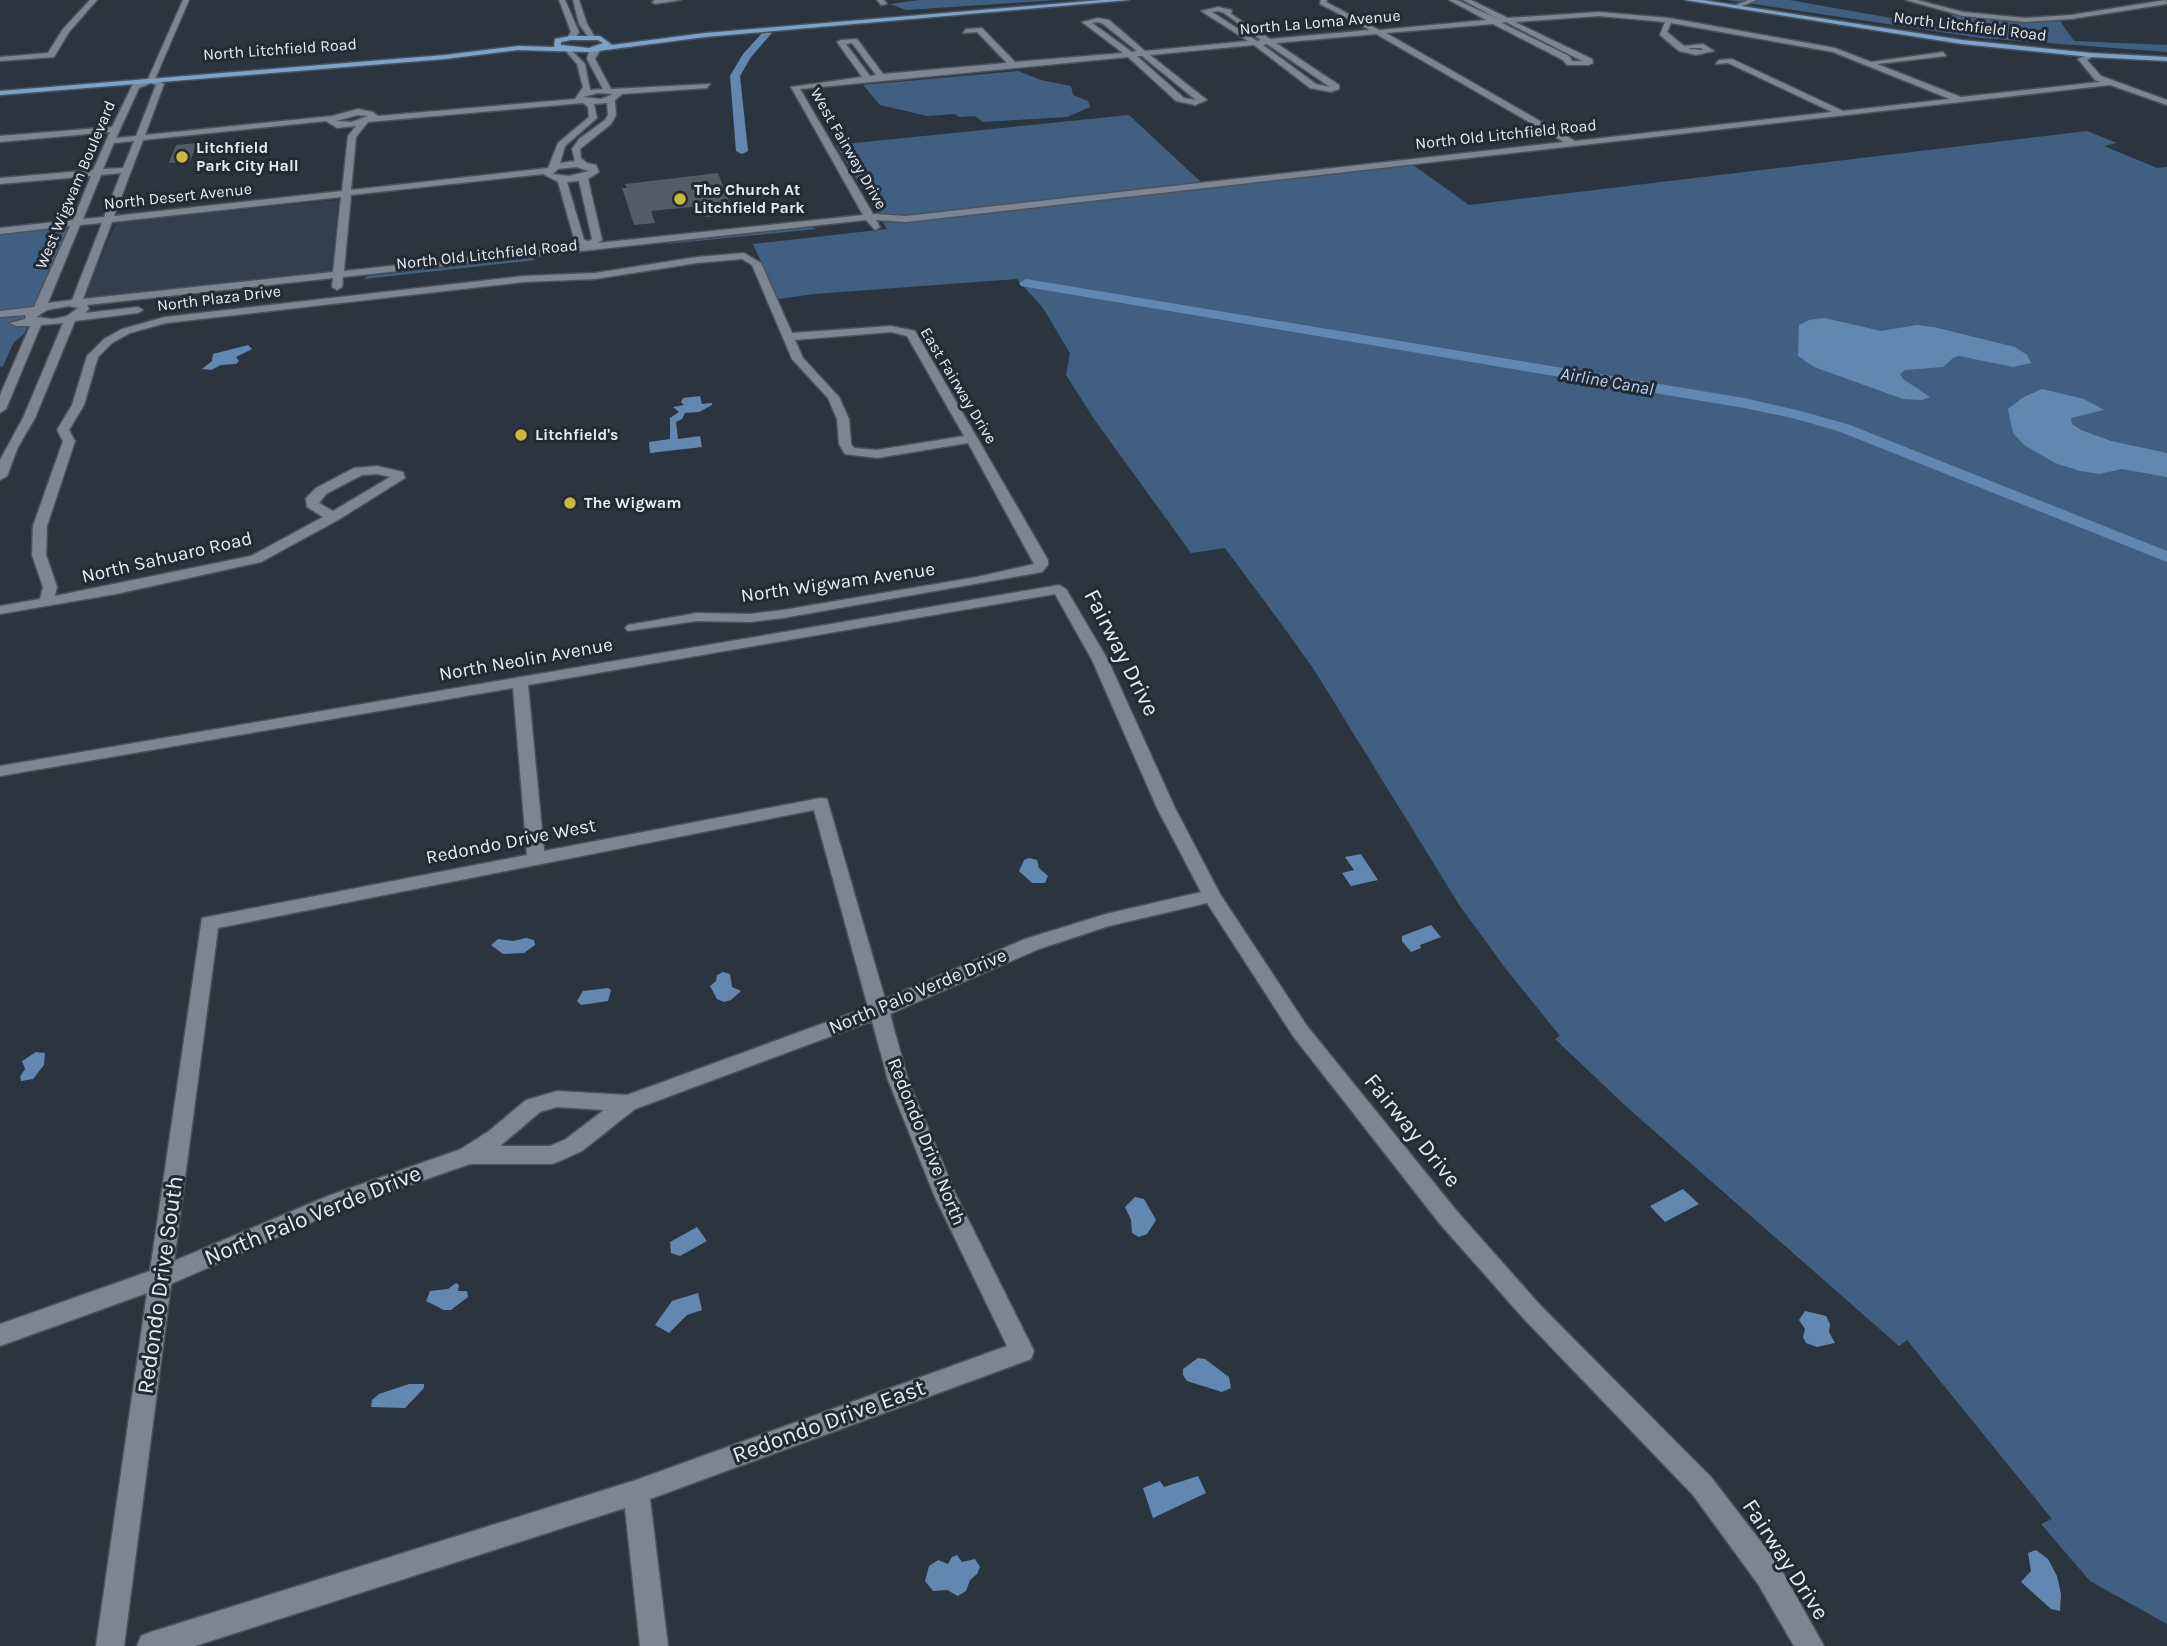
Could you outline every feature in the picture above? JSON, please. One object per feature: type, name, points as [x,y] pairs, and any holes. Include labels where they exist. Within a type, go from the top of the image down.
[{"type":"main road","points":[[566,44],[597,38],[637,40],[1071,0]]},
{"type":"main road","points":[[732,30],[1126,0]]},
{"type":"main road","name":"North Litchfield Road","points":[[1688,0],[1744,4],[1931,34],[2089,52]]},
{"type":"main road","name":"North Litchfield Road","points":[[1722,2],[1735,7],[1916,36],[2089,52],[2167,56]]},
{"type":"main road","points":[[566,44],[598,49],[703,33]]},
{"type":"main road","points":[[597,38],[609,44],[598,49]]},
{"type":"main road","name":"North Litchfield Road","points":[[0,87],[566,44]]},
{"type":"main road","name":"North Litchfield Road","points":[[0,93],[152,77]]},
{"type":"street","points":[[0,59],[51,55],[66,31],[94,0]]},
{"type":"street","name":"West Wigwam Boulevard","points":[[0,409],[78,223],[114,129],[136,86],[152,77],[186,0]]},
{"type":"street","points":[[562,0],[575,32],[566,44],[582,64],[587,87],[584,98]]},
{"type":"street","points":[[576,0],[583,24],[597,38]]},
{"type":"street","points":[[654,1],[678,0]]},
{"type":"street","points":[[1324,0],[1322,3],[1349,15],[1471,87],[1484,91]]},
{"type":"street","points":[[1337,0],[1574,144]]},
{"type":"street","points":[[1452,0],[1475,5],[1589,61],[1570,63],[1465,3]]},
{"type":"street","points":[[1735,7],[1754,0]]},
{"type":"street","points":[[1909,0],[1963,14],[2025,20],[2071,17],[2167,2]]},
{"type":"street","points":[[654,1],[660,10]]},
{"type":"street","points":[[1225,9],[1227,14],[1242,24],[1336,87],[1331,90],[1320,89],[1205,10],[1225,9]]},
{"type":"street","points":[[1349,15],[1360,14]]},
{"type":"street","name":"North La Loma Avenue","points":[[795,87],[866,78],[1590,15],[1669,20],[1800,42],[1867,61],[1963,101]]},
{"type":"street","points":[[2071,17],[2093,24]]},
{"type":"street","points":[[1664,34],[1669,20]]},
{"type":"street","points":[[1104,21],[1119,35],[1203,100],[1185,103],[1131,55],[1086,22],[1104,21]]},
{"type":"street","points":[[1677,35],[1684,22]]},
{"type":"street","points":[[1229,26],[1242,24]]},
{"type":"street","points":[[975,40],[967,32],[979,30],[1013,65]]},
{"type":"street","points":[[1664,34],[1677,35],[1686,47],[1664,34]]},
{"type":"street","points":[[1107,36],[1119,35]]},
{"type":"street","points":[[866,78],[841,42],[854,41],[881,77]]},
{"type":"street","points":[[1537,43],[1548,42]]},
{"type":"street","points":[[982,48],[995,46]]},
{"type":"street","points":[[1867,61],[1955,53],[1946,47],[1925,47],[1929,51]]},
{"type":"street","points":[[554,174],[583,177],[595,169],[577,159],[576,149],[582,141],[608,122],[612,115],[613,95],[591,60],[592,54],[598,49]]},
{"type":"street","points":[[1867,61],[1929,51],[1943,54]]},
{"type":"street","points":[[2109,83],[2114,79],[2100,60],[2089,52],[2082,59],[2094,75],[2109,83],[2167,103]]},
{"type":"street","points":[[991,57],[1000,66]]},
{"type":"street","points":[[1422,58],[1433,57]]},
{"type":"street","points":[[853,59],[867,58]]},
{"type":"street","points":[[1832,115],[1718,62],[1729,61],[1843,114]]},
{"type":"street","points":[[1289,67],[1303,65]]},
{"type":"street","points":[[1750,77],[1760,76]]},
{"type":"street","name":"West Wigwam Boulevard","points":[[71,318],[84,309],[76,303],[160,85],[152,77]]},
{"type":"street","points":[[1159,79],[1172,78]]},
{"type":"street","name":"North Old Litchfield Road","points":[[37,316],[52,304],[338,282],[590,246],[906,219],[2109,83]]},
{"type":"street","points":[[110,141],[335,122],[353,113],[369,119],[707,86]]},
{"type":"street","name":"West Fairway Drive","points":[[795,87],[873,222]]},
{"type":"street","points":[[1784,93],[1795,92]]},
{"type":"street","points":[[584,98],[592,107],[593,118],[561,145],[554,174],[580,242],[590,246]]},
{"type":"street","points":[[338,282],[352,136],[369,119]]},
{"type":"street","points":[[335,122],[352,136]]},
{"type":"street","points":[[0,139],[114,129]]},
{"type":"street","points":[[554,174],[583,164]]},
{"type":"street","points":[[0,181],[129,170]]},
{"type":"street","name":"North Desert Avenue","points":[[0,231],[554,174]]},
{"type":"street","points":[[517,267],[535,259],[582,253],[597,240],[583,177]]},
{"type":"street","name":"North Old Litchfield Road","points":[[586,260],[873,222]]},
{"type":"street","name":"North Plaza Drive","points":[[46,603],[50,587],[39,555],[40,526],[69,442],[63,430],[78,405],[93,356],[102,346],[126,331],[165,320],[369,299],[524,279],[595,276],[710,258],[744,256],[755,260],[788,337]]},
{"type":"street","name":"North Old Litchfield Road","points":[[386,282],[545,264]]},
{"type":"street","name":"North Old Litchfield Road","points":[[322,289],[338,282],[360,285]]},
{"type":"street","points":[[0,314],[37,316],[53,322],[147,309]]},
{"type":"street","points":[[0,325],[37,316]]},
{"type":"street","points":[[0,476],[12,446],[29,418],[71,318]]},
{"type":"street","name":"East Fairway Drive","points":[[788,337],[891,329],[908,331],[1041,560]]},
{"type":"street","points":[[788,337],[803,366],[834,397],[843,419],[845,444],[853,452],[877,454],[972,439]]},
{"type":"street","name":"North Sahuaro Road","points":[[0,610],[46,603],[256,559],[333,517],[398,478],[398,475],[383,470],[365,470],[321,491],[313,498],[312,504],[333,517]]},
{"type":"street","name":"North Wigwam Avenue","points":[[633,628],[697,617],[750,618],[796,612],[1037,569],[1041,560]]},
{"type":"street","name":"North Neolin Avenue","points":[[0,771],[1059,589]]},
{"type":"street","name":"Fairway Drive","points":[[1059,589],[1100,660],[1166,808],[1212,896],[1270,986],[1352,1099],[1448,1217],[1532,1312],[1702,1486],[1768,1574],[1810,1646]]},
{"type":"street","points":[[520,682],[536,858]]},
{"type":"street","name":"Redondo Drive West","points":[[209,923],[821,803]]},
{"type":"street","name":"Redondo Drive North","points":[[821,803],[898,1080],[926,1152],[975,1259],[1022,1351]]},
{"type":"street","name":"North Palo Verde Drive","points":[[470,1155],[552,1155],[574,1145],[628,1103],[877,1011],[1044,940],[1105,920],[1212,896]]},
{"type":"street","name":"Redondo Drive South","points":[[110,1646],[209,923]]},
{"type":"street","name":"North Palo Verde Drive","points":[[0,1335],[162,1277],[336,1202],[470,1155],[533,1106],[557,1099],[628,1103]]},
{"type":"street","name":"Redondo Drive East","points":[[636,1493],[1022,1351]]},
{"type":"street","points":[[151,1646],[636,1493],[654,1646]]},
{"type":"shaded area","points":[[919,0],[1058,0],[906,10],[890,4]]},
{"type":"shaded area","points":[[1727,0],[1789,0],[1937,26],[1954,14],[2020,21],[2060,21],[2074,41],[2167,45],[2167,52],[1981,38]]},
{"type":"shaded area","points":[[1018,71],[1041,80],[1071,86],[1073,95],[1088,101],[1090,107],[1067,117],[983,122],[975,116],[927,116],[880,105],[863,85]]},
{"type":"shaded area","points":[[1129,115],[1203,184],[1409,162],[1469,205],[2087,131],[2117,143],[2104,146],[2157,168],[2167,167],[2167,1624],[2090,1581],[2041,1524],[2052,1519],[1907,1340],[1899,1346],[1629,1109],[1555,1039],[1560,1036],[1460,906],[1313,668],[1225,548],[1191,553],[1094,419],[1066,375],[1070,353],[1043,308],[1017,279],[778,299],[753,244],[887,229],[836,145]]},
{"type":"shaded area","points":[[338,200],[332,273],[90,300],[86,297],[85,292],[117,222]]},
{"type":"shaded area","points":[[63,227],[70,231],[24,334],[14,342],[3,366],[0,367],[0,233]]},
{"type":"shaded area","points":[[812,227],[816,229],[667,244],[670,243]]},
{"type":"shaded area","points":[[532,258],[536,260],[364,279],[368,276]]},
{"type":"shaded area","points":[[1825,318],[1881,331],[1917,325],[1934,327],[2015,347],[2027,355],[2031,363],[2013,367],[1959,356],[1943,367],[1905,370],[1900,374],[1903,379],[1930,397],[1922,400],[1903,399],[1814,367],[1798,356],[1799,325],[1809,320]]},
{"type":"shaded area","points":[[248,345],[252,349],[236,357],[239,361],[236,364],[221,365],[211,370],[202,369],[212,361],[213,354]]},
{"type":"shaded area","points":[[2042,389],[2084,399],[2104,410],[2071,418],[2072,424],[2081,430],[2111,441],[2167,453],[2167,477],[2122,469],[2099,474],[2080,471],[2055,463],[2024,445],[2013,433],[2008,409],[2022,398]]},
{"type":"shaded area","points":[[700,396],[702,404],[712,405],[699,412],[685,413],[682,419],[676,422],[678,439],[700,436],[702,447],[650,453],[649,442],[670,439],[670,418],[679,412],[673,407],[684,405],[681,402],[683,398]]},
{"type":"shaded area","points":[[1361,854],[1378,880],[1351,886],[1342,873],[1354,870],[1345,857]]},
{"type":"shaded area","points":[[1024,860],[1037,860],[1039,868],[1048,876],[1045,883],[1032,883],[1019,871]]},
{"type":"shaded area","points":[[1431,925],[1441,937],[1420,945],[1421,948],[1411,952],[1402,941],[1402,936]]},
{"type":"shaded area","points":[[526,938],[534,940],[535,945],[524,953],[503,954],[491,945],[498,939],[513,941]]},
{"type":"shaded area","points":[[723,972],[730,974],[732,987],[741,991],[731,1000],[724,1002],[717,999],[710,986],[716,981],[717,975]]},
{"type":"shaded area","points":[[608,988],[611,990],[608,1001],[581,1005],[577,1001],[583,991]]},
{"type":"shaded area","points":[[36,1052],[45,1053],[44,1065],[33,1079],[21,1081],[20,1077],[25,1069],[22,1061]]},
{"type":"shaded area","points":[[1683,1189],[1699,1204],[1665,1222],[1650,1206]]},
{"type":"shaded area","points":[[1135,1197],[1144,1199],[1156,1220],[1147,1234],[1139,1237],[1132,1233],[1131,1220],[1125,1207]]},
{"type":"shaded area","points":[[697,1227],[707,1241],[680,1256],[671,1253],[670,1242]]},
{"type":"shaded area","points":[[456,1283],[459,1285],[458,1291],[467,1291],[468,1297],[451,1310],[444,1310],[426,1301],[430,1291],[448,1289]]},
{"type":"shaded area","points":[[698,1293],[702,1310],[687,1315],[669,1333],[655,1325],[672,1301]]},
{"type":"shaded area","points":[[1805,1311],[1826,1316],[1830,1324],[1829,1332],[1835,1343],[1817,1347],[1806,1343],[1803,1337],[1805,1329],[1799,1320]]},
{"type":"shaded area","points":[[1198,1358],[1205,1359],[1229,1377],[1231,1388],[1222,1392],[1187,1381],[1183,1369]]},
{"type":"shaded area","points":[[409,1384],[424,1384],[424,1388],[405,1408],[371,1407],[372,1400],[379,1394]]},
{"type":"shaded area","points":[[1198,1476],[1206,1493],[1153,1518],[1143,1488],[1160,1481],[1164,1487]]},
{"type":"shaded area","points":[[2036,1550],[2048,1559],[2057,1576],[2061,1594],[2060,1611],[2051,1609],[2021,1582],[2031,1571],[2028,1553]]},
{"type":"shaded area","points":[[957,1555],[962,1562],[975,1559],[980,1567],[966,1591],[958,1596],[947,1590],[933,1591],[925,1581],[929,1566],[938,1560],[948,1564],[952,1557]]},
{"type":"building","name":"Litchfield Park City Hall","points":[[197,143],[190,161],[169,163],[176,145]]},
{"type":"building","name":"The Church At Litchfield Park","points":[[718,173],[734,214],[705,217],[701,206],[651,211],[655,223],[634,225],[622,188],[627,188],[625,184]]},
{"type":"waterway","name":"Airline Canal","points":[[742,151],[735,76],[747,56],[767,33]]},
{"type":"waterway","name":"Airline Canal","points":[[1026,283],[1744,403],[1795,414],[1844,428],[2167,557]]},
{"type":"place","name":"Litchfield Park City Hall","points":[[182,157]]},
{"type":"place","name":"The Church At Litchfield Park","points":[[680,199]]},
{"type":"place","name":"Litchfield's","points":[[521,435]]},
{"type":"place","name":"The Wigwam","points":[[570,503]]}]
